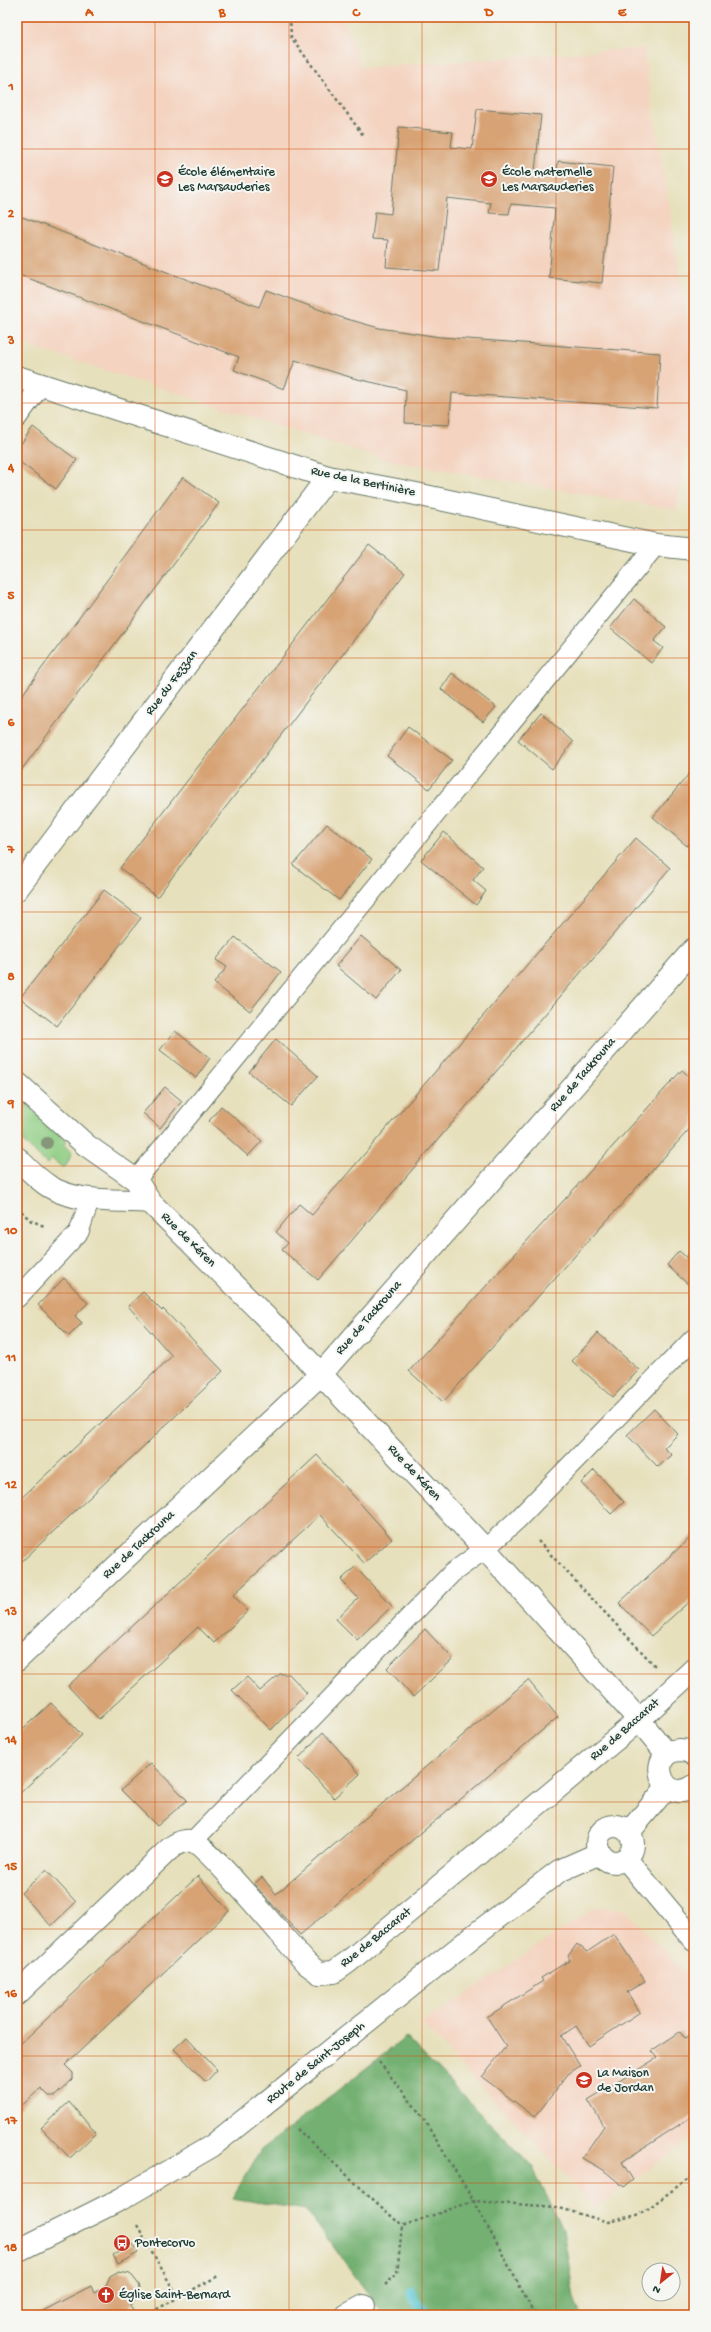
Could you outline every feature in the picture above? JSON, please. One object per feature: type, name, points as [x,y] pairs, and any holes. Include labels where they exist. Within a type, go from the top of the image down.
[{"type":"street","name":"Rue de la Bertinière","points":[[17,377],[328,477],[398,490],[656,545],[694,549]]},
{"type":"street","name":"Rue du Fezzan","points":[[17,889],[328,477]]},
{"type":"street","name":"Rue de Tackrouna","points":[[17,1660],[321,1374],[694,949]]},
{"type":"street","name":"Rue de Kéren","points":[[17,1083],[86,1145],[136,1180],[150,1202],[321,1374],[485,1549],[639,1720],[667,1754]]},
{"type":"street","name":"Rue de Kéren","points":[[17,1158],[50,1187],[90,1199],[150,1202]]},
{"type":"street","name":"Rue de Baccarat","points":[[193,1841],[211,1856],[306,1964],[319,1973],[334,1972],[348,1962],[639,1720],[694,1669]]},
{"type":"street","points":[[694,1755],[684,1750],[674,1750],[667,1754],[661,1762],[659,1770],[662,1779],[667,1786],[681,1791],[694,1786]]},
{"type":"street","points":[[630,1832],[667,1786]]},
{"type":"street","points":[[616,1826],[630,1832],[634,1846],[626,1859],[612,1862],[600,1853],[597,1846],[598,1838],[602,1832],[616,1826]]},
{"type":"street","points":[[17,1994],[173,1846],[185,1840],[193,1841]]},
{"type":"street","name":"Route de Saint-Joseph","points":[[17,2251],[121,2199],[212,2146],[477,1933],[559,1871],[600,1853]]},
{"type":"street","points":[[626,1859],[694,1940]]},
{"type":"lane","points":[[17,418],[41,385]]},
{"type":"lane","points":[[136,1180],[656,545]]},
{"type":"lane","points":[[17,1298],[63,1251],[79,1232],[90,1199]]},
{"type":"lane","points":[[193,1841],[452,1573],[485,1549],[518,1519],[694,1338]]},
{"type":"path","points":[[290,17],[291,37],[363,135]]},
{"type":"path","points":[[518,1519],[655,1666]]},
{"type":"path","points":[[379,2062],[420,2112],[474,2201],[535,2315]]},
{"type":"path","points":[[297,2129],[402,2226]]},
{"type":"path","points":[[402,2226],[474,2201],[556,2207],[608,2222],[641,2214],[694,2174]]},
{"type":"path","points":[[121,2199],[178,2298]]},
{"type":"path","points":[[356,2311],[397,2274],[402,2226]]},
{"type":"path","points":[[146,2315],[218,2276]]},
{"type":"shaded area","name":"École maternelle Les Marsauderies","points":[[17,17],[343,17],[361,68],[643,48],[694,360],[694,397],[677,510],[382,459],[17,342]]},
{"type":"shaded area","name":"La Maison de Jordan","points":[[596,1907],[626,1910],[694,1983],[694,2136],[596,2208],[422,2024]]},
{"type":"green space","points":[[17,1095],[67,1142],[64,1145],[72,1153],[66,1166],[62,1167],[52,1159],[47,1164],[17,1136]]},
{"type":"green space","points":[[406,2037],[532,2166],[563,2230],[574,2297],[581,2315],[384,2315],[306,2210],[232,2198],[261,2150]]},
{"type":"building","points":[[477,109],[541,115],[535,171],[557,173],[558,161],[613,167],[602,283],[549,278],[555,208],[511,204],[509,214],[489,213],[491,203],[447,198],[439,271],[386,267],[388,240],[372,239],[375,212],[391,214],[399,127],[453,132],[451,147],[472,149]]},
{"type":"building","points":[[17,215],[259,307],[266,290],[340,317],[379,328],[440,337],[660,353],[657,408],[452,393],[449,425],[405,423],[406,390],[353,378],[295,360],[284,389],[234,370],[239,357],[17,274]]},
{"type":"building","points":[[33,427],[77,460],[56,489],[17,460],[17,449]]},
{"type":"building","points":[[183,477],[219,503],[17,776],[17,702]]},
{"type":"building","points":[[369,545],[405,573],[157,897],[120,868]]},
{"type":"building","points":[[634,599],[666,627],[654,641],[663,648],[651,663],[610,628]]},
{"type":"building","points":[[452,673],[496,707],[483,722],[441,689]]},
{"type":"building","points":[[541,713],[573,742],[552,769],[518,740]]},
{"type":"building","points":[[408,727],[452,760],[429,789],[387,756]]},
{"type":"building","points":[[694,768],[694,838],[687,846],[653,817]]},
{"type":"building","points":[[327,824],[372,859],[339,900],[293,865]]},
{"type":"building","points":[[444,832],[483,867],[473,880],[486,891],[476,905],[421,860]]},
{"type":"building","points":[[636,838],[670,868],[318,1280],[282,1250],[288,1243],[276,1232],[299,1204],[312,1215]]},
{"type":"building","points":[[104,890],[141,918],[57,1026],[20,998]]},
{"type":"building","points":[[361,936],[401,970],[376,1000],[336,966]]},
{"type":"building","points":[[235,937],[281,972],[250,1011],[214,983],[227,967],[216,960]]},
{"type":"building","points":[[175,1031],[210,1058],[196,1078],[160,1050]]},
{"type":"building","points":[[276,1039],[318,1076],[291,1106],[249,1072]]},
{"type":"building","points":[[682,1070],[694,1081],[694,1124],[443,1402],[409,1371]]},
{"type":"building","points":[[165,1087],[182,1101],[160,1128],[143,1113]]},
{"type":"building","points":[[221,1106],[262,1141],[248,1156],[209,1121]]},
{"type":"building","points":[[694,1248],[694,1290],[667,1265],[679,1251],[686,1257]]},
{"type":"building","points":[[64,1278],[88,1303],[75,1316],[82,1323],[69,1336],[38,1305]]},
{"type":"building","points":[[143,1292],[162,1311],[163,1309],[223,1371],[17,1566],[17,1502],[172,1356],[128,1306]]},
{"type":"building","points":[[598,1333],[639,1370],[613,1397],[572,1361]]},
{"type":"building","points":[[654,1409],[678,1434],[664,1448],[672,1455],[658,1467],[627,1435]]},
{"type":"building","points":[[317,1455],[392,1539],[364,1563],[320,1515],[233,1595],[248,1611],[214,1643],[198,1627],[99,1719],[68,1686]]},
{"type":"building","points":[[594,1470],[624,1502],[611,1514],[581,1483]]},
{"type":"building","points":[[694,1534],[694,1597],[651,1636],[619,1603]]},
{"type":"building","points":[[355,1567],[392,1606],[357,1640],[336,1619],[358,1598],[341,1580]]},
{"type":"building","points":[[425,1629],[453,1659],[413,1697],[387,1668]]},
{"type":"building","points":[[280,1674],[289,1674],[307,1693],[271,1730],[232,1690],[247,1677],[260,1691]]},
{"type":"building","points":[[528,1680],[558,1717],[300,1935],[254,1884],[262,1877],[276,1894]]},
{"type":"building","points":[[51,1703],[82,1735],[17,1796],[17,1734]]},
{"type":"building","points":[[323,1732],[360,1774],[334,1798],[298,1759]]},
{"type":"building","points":[[151,1763],[187,1800],[157,1826],[121,1790]]},
{"type":"building","points":[[46,1870],[76,1902],[51,1926],[21,1893]]},
{"type":"building","points":[[198,1876],[229,1911],[65,2065],[73,2073],[73,2079],[55,2096],[49,2096],[41,2088],[17,2110],[17,2047]]},
{"type":"building","points":[[614,1934],[645,1981],[627,1992],[640,2012],[589,2046],[576,2026],[561,2036],[580,2066],[568,2074],[535,2117],[482,2077],[506,2046],[487,2017],[543,1981],[541,1978],[570,1960],[568,1956],[577,1944],[587,1952]]},
{"type":"building","points":[[680,2032],[685,2039],[694,2033],[694,2115],[622,2162],[633,2180],[624,2187],[606,2172],[582,2158],[604,2126],[588,2100],[657,2058],[651,2051]]},
{"type":"building","points":[[187,2037],[217,2070],[206,2082],[174,2049]]},
{"type":"building","points":[[69,2102],[96,2133],[70,2158],[41,2128]]},
{"type":"building","points":[[133,2244],[138,2253],[118,2264],[113,2255]]},
{"type":"building","name":"Église Saint-Bernard","points":[[119,2271],[130,2273],[140,2286],[138,2297],[130,2305],[135,2315],[35,2315],[91,2286],[94,2293],[105,2287],[110,2276]]},
{"type":"waterway","points":[[410,2292],[427,2315]]},
{"type":"place","name":"École élémentaire Les Marsauderies","points":[[165,179]]},
{"type":"place","name":"École maternelle Les Marsauderies","points":[[489,179]]},
{"type":"place","name":"La Maison de Jordan","points":[[584,2080]]},
{"type":"place","name":"Pontecorvo","points":[[122,2243]]},
{"type":"place","name":"Église Saint-Bernard","points":[[106,2295]]}]
